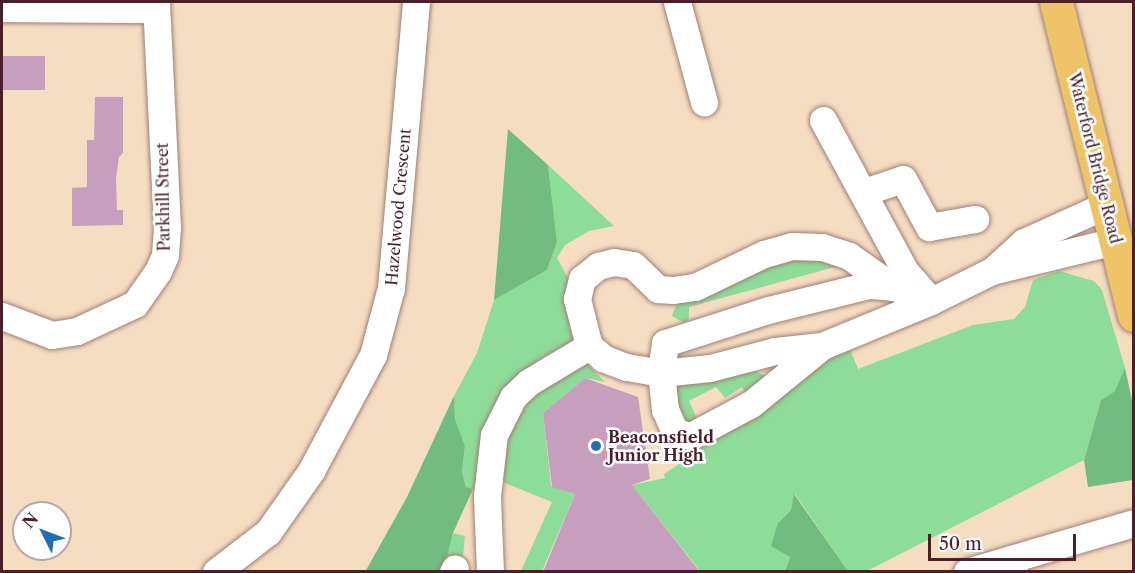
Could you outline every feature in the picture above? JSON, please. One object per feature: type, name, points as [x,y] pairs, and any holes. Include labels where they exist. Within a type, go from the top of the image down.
[{"type":"main road","name":"Waterford Bridge Road","points":[[1056,2],[1134,315]]},
{"type":"street","name":"Hazelwood Crescent","points":[[216,572],[268,532],[311,471],[373,355],[392,288],[416,2]]},
{"type":"street","points":[[677,2],[704,102]]},
{"type":"street","name":"Parkhill Street","points":[[2,8],[156,5],[166,227],[165,255],[158,271],[135,304],[77,332],[52,334],[2,316]]},
{"type":"street","points":[[824,120],[905,271],[931,301]]},
{"type":"street","points":[[864,192],[903,179],[929,227],[975,219]]},
{"type":"street","points":[[992,271],[1024,242],[1106,205]]},
{"type":"street","points":[[931,301],[894,287],[849,256],[822,247],[792,246],[764,254],[694,287],[673,290],[658,289],[633,265],[614,262],[598,266],[582,279],[577,299],[589,346],[603,358],[626,367],[661,374],[710,368],[775,351],[822,346],[931,301],[992,271],[1115,241]]},
{"type":"street","points":[[822,346],[751,404],[691,436],[675,432],[665,410],[661,374],[665,343],[869,285],[894,287]]},
{"type":"street","points":[[490,572],[487,496],[494,435],[513,397],[529,382],[589,346]]},
{"type":"street","points":[[967,572],[1013,565],[1134,524]]},
{"type":"green space","points":[[508,129],[548,165],[557,242],[547,270],[494,300]]},
{"type":"green space","points":[[548,165],[614,226],[589,231],[565,245],[557,258],[569,280],[577,341],[541,358],[520,374],[473,489],[466,487],[462,472],[465,446],[455,419],[454,396],[477,353],[494,300],[547,270],[557,242]]},
{"type":"green space","points":[[804,252],[842,265],[689,307],[689,319],[684,323],[672,316],[677,303]]},
{"type":"green space","points":[[1059,271],[1094,281],[1102,290],[1125,368],[1123,378],[1115,391],[1101,400],[1084,460],[867,571],[848,571],[795,494],[791,510],[778,523],[790,557],[785,571],[700,571],[632,485],[665,478],[664,474],[678,465],[680,452],[697,451],[730,431],[795,371],[849,347],[858,369],[973,325],[1014,319],[1025,307],[1033,280]]},
{"type":"green space","points":[[583,360],[605,382],[585,378],[543,413],[551,486],[575,494],[542,571],[521,571],[552,502],[505,483],[499,471],[499,459],[518,404]]},
{"type":"green space","points":[[1125,368],[1133,405],[1133,480],[1088,487],[1084,460],[1101,400],[1115,391]]},
{"type":"green space","points":[[750,369],[766,376],[745,392],[742,387],[725,398],[716,387],[689,401],[697,419],[685,423],[670,387],[673,380]]},
{"type":"green space","points":[[454,396],[455,419],[465,446],[462,472],[466,487],[473,489],[453,533],[447,556],[450,566],[447,571],[365,572],[407,497]]},
{"type":"green space","points":[[794,494],[848,571],[785,571],[790,557],[771,546],[778,523],[791,510]]},
{"type":"green space","points":[[453,533],[465,536],[462,567],[450,566],[446,556]]},
{"type":"building","points":[[2,56],[45,56],[45,90],[2,90]]},
{"type":"building","points":[[95,97],[123,97],[123,153],[119,157],[116,179],[117,210],[123,210],[123,225],[72,226],[72,188],[87,187],[87,140],[94,140]]},
{"type":"building","name":"Beaconsfield Junior High","points":[[585,378],[638,397],[650,479],[632,485],[700,572],[543,572],[575,494],[552,487],[543,413]]},
{"type":"place","name":"Beaconsfield Junior High","points":[[596,446]]}]
